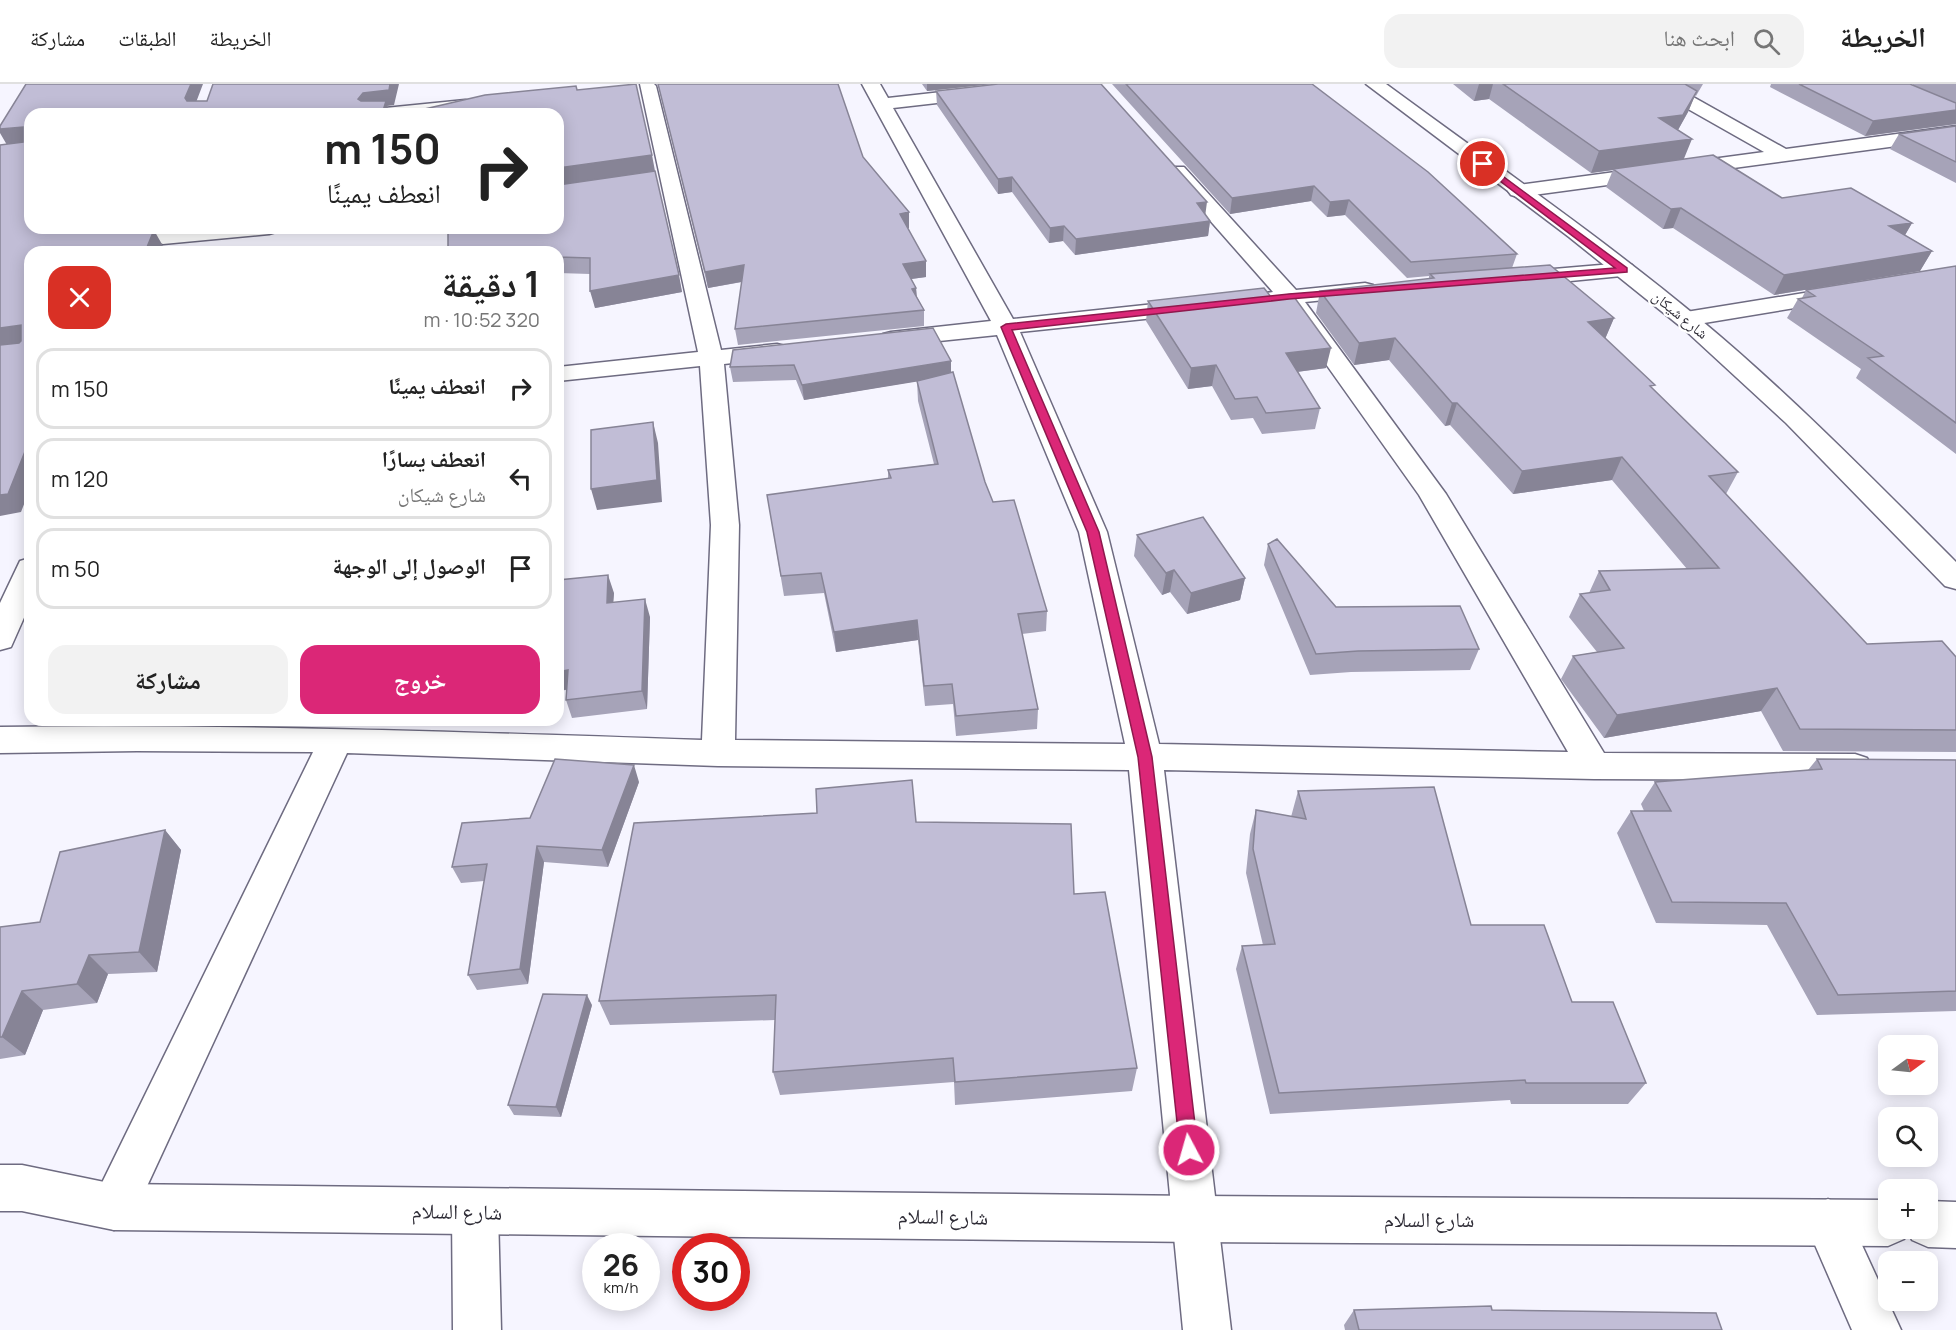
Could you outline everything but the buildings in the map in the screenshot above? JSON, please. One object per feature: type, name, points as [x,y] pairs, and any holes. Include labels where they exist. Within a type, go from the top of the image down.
[{"type":"street","points":[[446,107],[447,84]]},
{"type":"street","points":[[1059,84],[877,94],[1006,327],[1093,532],[1145,757],[1208,1330]]},
{"type":"street","name":"شارع شيكان","points":[[1375,84],[1624,270],[1686,320],[1784,406],[1956,579]]},
{"type":"street","points":[[1657,84],[1783,155]]},
{"type":"street","points":[[647,86],[658,178],[711,358],[725,525],[718,753]]},
{"type":"street","points":[[436,108],[482,104]]},
{"type":"street","points":[[1518,191],[1956,132]]},
{"type":"street","points":[[1163,155],[1289,296],[1432,494],[1594,766]]},
{"type":"street","points":[[162,239],[211,234]]},
{"type":"street","points":[[1492,280],[1624,270]]},
{"type":"street","points":[[864,342],[1289,296],[1385,289]]},
{"type":"street","points":[[1686,320],[1862,290]]},
{"type":"street","points":[[564,373],[794,350]]},
{"type":"street","points":[[0,639],[24,582]]},
{"type":"street","points":[[0,740],[137,738],[336,740],[718,753],[1145,757],[1594,766],[1886,767]]},
{"type":"street","points":[[114,1207],[336,740]]},
{"type":"street","name":"شارع السلام","points":[[0,1188],[22,1188],[114,1207],[1197,1219],[1878,1223]]},
{"type":"street","points":[[475,1212],[477,1330]]},
{"type":"street","points":[[1828,1222],[1877,1330]]},
{"type":"street","points":[[1938,1224],[1956,1225]]},
{"type":"route","points":[[1189,1150],[1145,757],[1093,532],[1006,327],[1289,296],[1624,270],[1483,164]]}]
